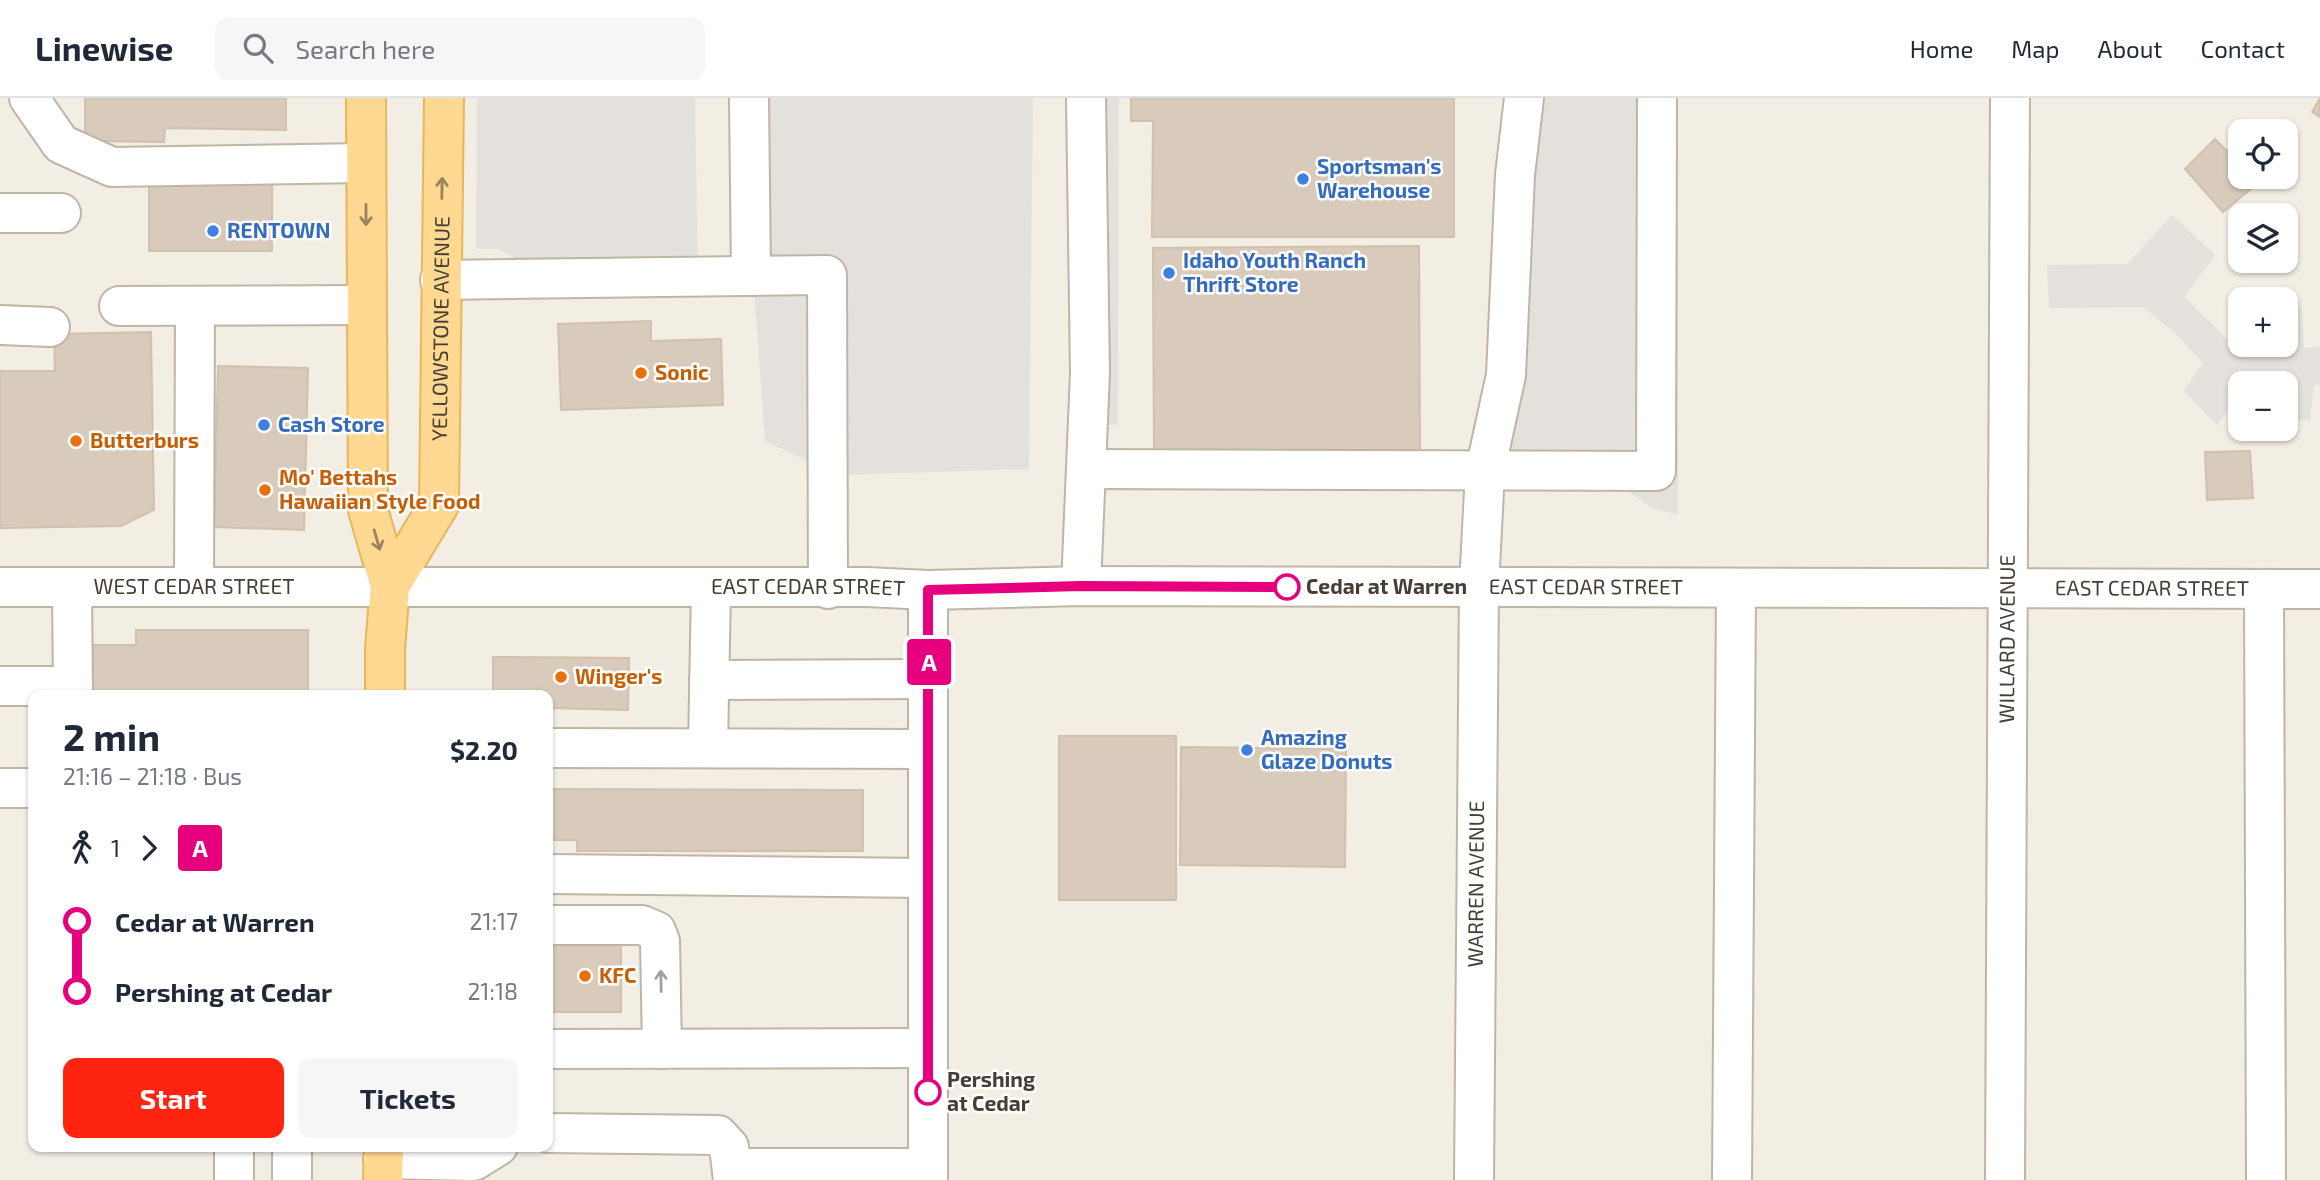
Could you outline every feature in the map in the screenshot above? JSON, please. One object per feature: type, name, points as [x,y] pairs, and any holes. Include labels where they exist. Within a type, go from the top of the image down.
[{"type":"main road","name":"YELLOWSTONE AVENUE","points":[[366,98],[368,510],[390,586],[385,690]]},
{"type":"main road","name":"YELLOWSTONE AVENUE","points":[[390,586],[439,505],[444,98]]},
{"type":"street","points":[[29,98],[61,144],[112,167],[366,163]]},
{"type":"street","points":[[749,98],[751,276]]},
{"type":"street","points":[[1081,586],[1090,373],[1086,98]]},
{"type":"street","name":"WARREN AVENUE","points":[[1475,1180],[1479,587],[1485,471],[1506,375],[1515,175],[1524,98]]},
{"type":"street","points":[[1087,470],[1656,471],[1657,98]]},
{"type":"street","name":"WILLARD AVENUE","points":[[2005,1180],[2010,98]]},
{"type":"street","points":[[0,213],[61,213]]},
{"type":"street","points":[[440,280],[827,275],[828,589]]},
{"type":"street","points":[[119,306],[367,305]]},
{"type":"street","points":[[194,587],[195,306]]},
{"type":"street","points":[[0,325],[50,327]]},
{"type":"street","name":"EAST CEDAR STREET","points":[[390,586],[928,590],[1081,586],[2320,589]]},
{"type":"street","name":"WEST CEDAR STREET","points":[[0,587],[390,586]]},
{"type":"street","points":[[0,687],[73,690],[72,587]]},
{"type":"street","points":[[708,748],[711,588]]},
{"type":"street","points":[[1732,1180],[1736,589]]},
{"type":"street","points":[[2264,589],[2266,1180]]},
{"type":"street","points":[[553,1133],[718,1135],[729,1147],[733,1174],[928,1174],[928,590]]},
{"type":"street","points":[[709,680],[929,679]]},
{"type":"street","points":[[553,748],[928,750]]},
{"type":"street","points":[[0,788],[28,788]]},
{"type":"street","points":[[553,874],[928,877]]},
{"type":"street","points":[[553,925],[642,925],[656,930],[660,941],[662,1049]]},
{"type":"street","points":[[553,1049],[928,1048]]},
{"type":"street","points":[[234,1152],[234,1180]]},
{"type":"street","points":[[292,1152],[292,1180]]},
{"type":"street","points":[[383,1162],[474,1160],[488,1152]]},
{"type":"shaded area","points":[[477,98],[695,98],[698,274],[546,275],[498,249],[476,249]]},
{"type":"shaded area","points":[[753,98],[1033,98],[1029,469],[838,475],[765,441],[753,275]]},
{"type":"shaded area","points":[[1091,98],[1119,98],[1118,425],[1091,424]]},
{"type":"shaded area","points":[[1529,98],[1678,98],[1678,515],[1654,509],[1598,472],[1510,468],[1510,379]]},
{"type":"shaded area","points":[[2172,215],[2215,255],[2184,297],[2228,339],[2228,357],[2298,357],[2298,307],[2302,307],[2304,348],[2320,347],[2320,385],[2314,385],[2310,420],[2298,420],[2298,371],[2228,371],[2228,411],[2217,425],[2184,391],[2203,363],[2176,334],[2143,307],[2049,308],[2047,265],[2127,264]]},
{"type":"building","points":[[85,98],[286,98],[286,130],[165,128],[164,142],[85,141]]},
{"type":"building","name":"Sportsman's Warehouse","points":[[1131,98],[1454,98],[1454,237],[1152,237],[1153,121],[1131,121]]},
{"type":"building","points":[[2320,98],[2320,117],[2312,112]]},
{"type":"building","points":[[2215,139],[2228,152],[2228,189],[2251,189],[2234,203],[2228,203],[2228,208],[2223,212],[2185,169]]},
{"type":"building","points":[[149,181],[272,181],[272,251],[149,251]]},
{"type":"building","points":[[1419,246],[1420,453],[1154,455],[1153,248]]},
{"type":"building","name":"Sonic","points":[[651,321],[651,341],[721,339],[723,405],[561,410],[558,324]]},
{"type":"building","name":"Butterburs","points":[[151,332],[154,510],[121,526],[0,528],[0,371],[55,371],[54,334]]},
{"type":"building","points":[[218,366],[308,368],[304,530],[214,527]]},
{"type":"building","points":[[2250,451],[2253,498],[2207,500],[2205,452]]},
{"type":"building","points":[[136,630],[308,630],[308,690],[93,690],[93,645],[136,645]]},
{"type":"building","name":"Winger's","points":[[493,657],[629,658],[628,710],[553,708],[553,690],[493,690]]},
{"type":"building","points":[[1059,736],[1176,736],[1176,900],[1059,900]]},
{"type":"building","points":[[1181,747],[1346,749],[1345,867],[1180,865]]},
{"type":"building","points":[[553,789],[863,790],[863,851],[577,851],[577,840],[553,840]]},
{"type":"building","name":"KFC","points":[[553,941],[621,941],[621,1012],[553,1012]]},
{"type":"bus line","name":"A","points":[[928,1092],[928,590],[1081,586],[1287,587]]},
{"type":"place","name":"Sportsman's Warehouse","points":[[1303,179]]},
{"type":"place","name":"RENTOWN","points":[[213,231]]},
{"type":"place","name":"Idaho Youth Ranch Thrift Store","points":[[1169,273]]},
{"type":"place","name":"Sonic","points":[[641,373]]},
{"type":"place","name":"Cash Store","points":[[264,425]]},
{"type":"place","name":"Butterburs","points":[[76,441]]},
{"type":"place","name":"Mo' Bettahs Hawaiian Style Food","points":[[265,490]]},
{"type":"place","name":"Cedar at Warren","points":[[1287,587]]},
{"type":"place","name":"Winger's","points":[[561,677]]},
{"type":"place","name":"Amazing Glaze Donuts","points":[[1247,750]]},
{"type":"place","name":"KFC","points":[[585,976]]},
{"type":"place","name":"Pershing at Cedar","points":[[928,1092]]}]
